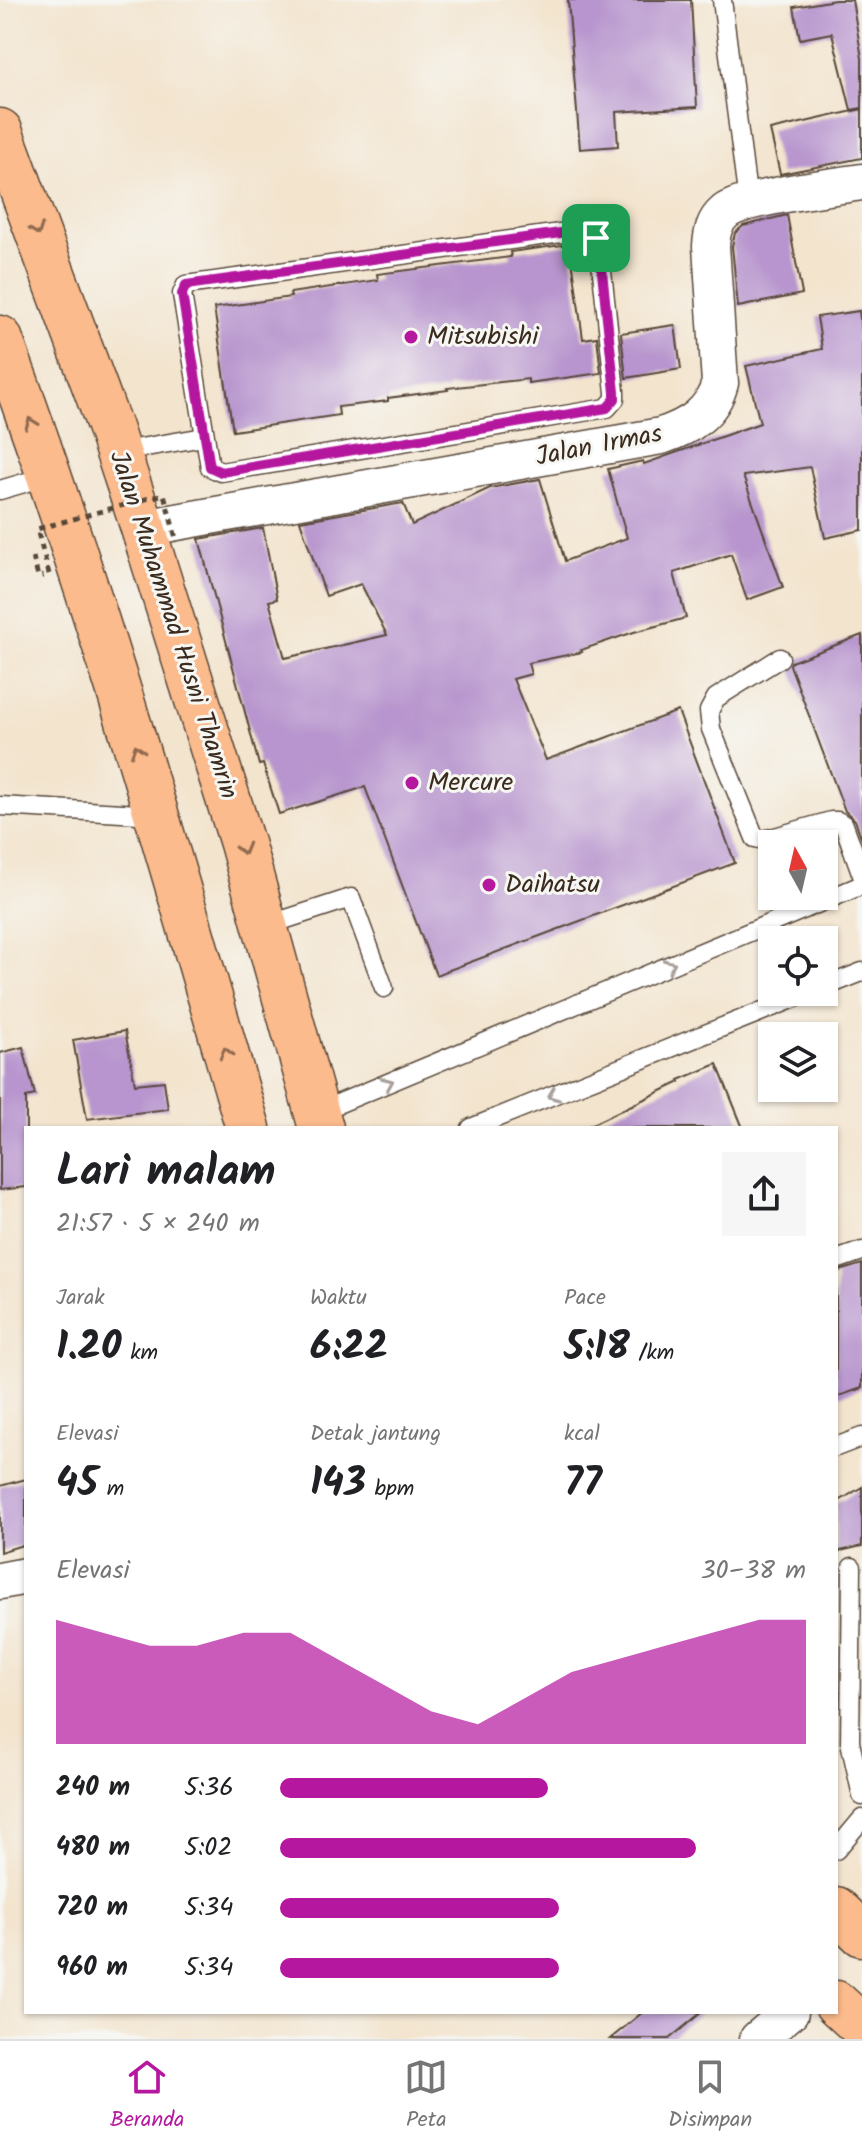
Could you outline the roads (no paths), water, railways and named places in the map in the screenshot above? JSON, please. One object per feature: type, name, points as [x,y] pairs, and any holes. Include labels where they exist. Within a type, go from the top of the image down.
[{"type":"main road","name":"Jalan Muhammad Husni Thamrin","points":[[0,131],[117,452],[160,535],[318,1120]]},
{"type":"main road","points":[[0,338],[51,475],[158,815],[247,1126]]},
{"type":"main road","points":[[838,1911],[862,1934]]},
{"type":"main road","points":[[838,2005],[862,2027]]},
{"type":"street","name":"Jalan Irmas","points":[[160,535],[677,431],[707,411],[720,383],[712,235],[714,226],[725,211],[748,202],[862,182]]},
{"type":"street","points":[[0,1581],[24,1576]]},
{"type":"street","points":[[758,2039],[788,2014]]},
{"type":"lane","points":[[722,0],[748,202]]},
{"type":"lane","points":[[575,231],[587,231],[596,238],[615,385],[615,399],[607,408],[221,472],[210,467],[204,437],[182,294],[186,285],[575,231]]},
{"type":"lane","points":[[117,452],[204,437]]},
{"type":"lane","points":[[0,490],[51,475]]},
{"type":"lane","points":[[780,658],[716,698],[709,711],[711,729],[755,838],[764,840],[831,821],[840,822],[844,825],[862,875]]},
{"type":"lane","points":[[0,806],[158,815]]},
{"type":"lane","points":[[318,1120],[862,885]]},
{"type":"lane","points":[[265,926],[351,898],[384,988]]},
{"type":"lane","points":[[838,981],[862,972]]},
{"type":"lane","points":[[476,1126],[775,1006]]},
{"type":"lane","points":[[838,1259],[862,1251]]},
{"type":"lane","points":[[838,1446],[862,1437]]},
{"type":"lane","points":[[852,1567],[850,1742],[862,1796]]},
{"type":"lane","points":[[838,1848],[862,1819]]},
{"type":"place","name":"Mitsubishi","points":[[411,337]]},
{"type":"place","name":"Mercure","points":[[412,783]]},
{"type":"place","name":"Daihatsu","points":[[489,885]]}]
